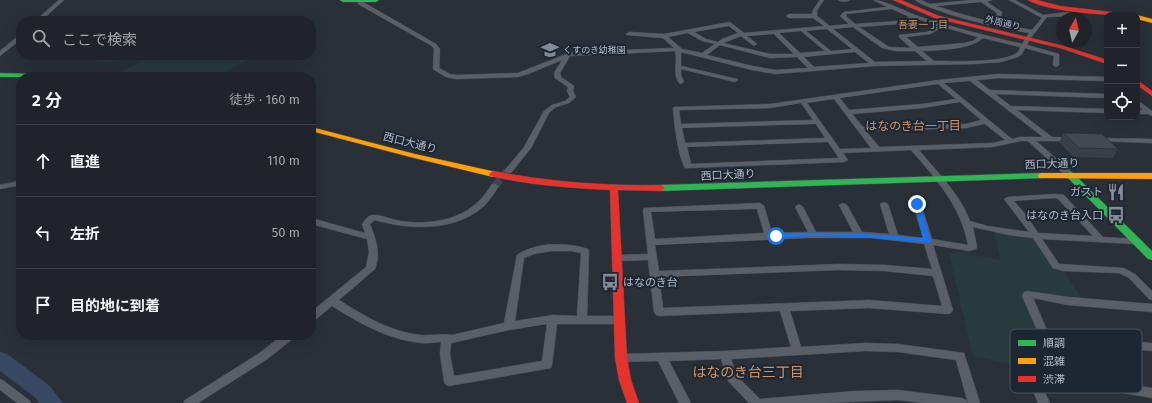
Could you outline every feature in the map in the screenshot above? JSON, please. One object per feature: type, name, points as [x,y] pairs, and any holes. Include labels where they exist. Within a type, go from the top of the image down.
[{"type":"street","points":[[44,16],[62,0]]},
{"type":"street","points":[[343,0],[376,0]]},
{"type":"street","points":[[361,0],[360,3],[434,45],[437,49],[436,69],[448,76],[465,78],[518,75],[568,55],[660,49],[677,49],[703,55],[737,74]]},
{"type":"street","points":[[814,16],[815,10],[822,0]]},
{"type":"street","points":[[840,0],[848,0]]},
{"type":"street","points":[[875,0],[894,4],[914,17],[942,26],[982,36],[1028,39]]},
{"type":"street","points":[[917,0],[966,18],[997,25],[1028,39],[1056,54],[1056,65]]},
{"type":"street","points":[[981,0],[1000,12],[997,25]]},
{"type":"street","points":[[928,5],[990,0]]},
{"type":"street","points":[[1011,0],[1044,16],[1056,15]]},
{"type":"street","points":[[1031,0],[1060,8],[1104,13]]},
{"type":"street","points":[[894,4],[844,13],[844,17],[889,48],[917,49],[964,45],[974,42],[982,36]]},
{"type":"street","name":"外周通り","points":[[894,4],[937,17],[1074,50],[1104,61]]},
{"type":"street","points":[[789,16],[814,16],[874,64]]},
{"type":"street","points":[[679,67],[737,74],[874,64],[974,62],[1009,58],[1020,53],[1028,39],[1045,18],[1044,16]]},
{"type":"street","points":[[703,55],[730,37],[742,34],[899,22],[914,17]]},
{"type":"street","points":[[1140,18],[1152,21]]},
{"type":"street","points":[[629,34],[664,36],[730,24],[754,44]]},
{"type":"street","points":[[933,62],[901,36],[928,33],[942,26]]},
{"type":"street","points":[[802,30],[830,52]]},
{"type":"street","points":[[688,31],[700,38],[765,55],[800,55],[857,50]]},
{"type":"street","points":[[775,32],[813,69]]},
{"type":"street","points":[[664,36],[679,49],[677,49],[680,54],[678,77],[681,82]]},
{"type":"street","points":[[0,54],[16,40]]},
{"type":"street","points":[[508,171],[527,148],[546,112],[554,106],[567,102],[573,97],[570,91],[571,86],[558,78],[557,74],[568,55]]},
{"type":"street","points":[[0,75],[16,75]]},
{"type":"street","points":[[804,101],[844,160],[688,166],[678,126],[676,108],[770,106],[804,101],[836,97],[939,82],[999,76],[1104,79]]},
{"type":"street","points":[[970,78],[1049,138]]},
{"type":"street","points":[[939,82],[988,121],[1010,141]]},
{"type":"street","points":[[1140,84],[1152,94]]},
{"type":"street","points":[[988,92],[1104,96]]},
{"type":"street","points":[[836,97],[877,150]]},
{"type":"street","points":[[849,112],[922,106],[962,100]]},
{"type":"street","points":[[1140,103],[1152,105]]},
{"type":"street","points":[[1140,105],[1151,113]]},
{"type":"street","points":[[1009,108],[1104,111]]},
{"type":"street","points":[[1140,112],[1151,113]]},
{"type":"street","points":[[862,129],[966,126],[988,121]]},
{"type":"street","points":[[678,126],[818,122]]},
{"type":"street","name":"西口大通り","points":[[316,130],[351,141],[475,171],[544,182],[614,188],[694,189],[1070,175],[1152,176]]},
{"type":"street","points":[[839,151],[993,145],[1010,141],[1049,138],[1076,139]]},
{"type":"street","points":[[1030,139],[1070,175],[1152,257]]},
{"type":"street","points":[[1090,139],[1152,141]]},
{"type":"street","points":[[682,145],[831,140]]},
{"type":"street","points":[[651,242],[812,234],[894,237],[969,248],[973,247],[967,223],[953,196],[913,148]]},
{"type":"street","points":[[0,186],[16,184]]},
{"type":"street","points":[[316,314],[370,269],[374,258],[366,224],[369,220],[374,217],[404,224],[424,224],[452,220],[465,215],[480,205],[495,186]]},
{"type":"street","points":[[614,188],[621,358],[624,380],[633,403]]},
{"type":"street","points":[[1100,239],[1061,197],[1009,198],[1008,201],[1024,218],[1056,266],[1062,268],[1121,270],[1132,276],[1152,297]]},
{"type":"street","points":[[843,204],[859,235]]},
{"type":"street","points":[[884,204],[894,237]]},
{"type":"street","points":[[769,236],[760,206],[647,210],[659,312],[869,304],[948,310],[917,204]]},
{"type":"street","points":[[799,207],[812,234]]},
{"type":"street","points":[[316,221],[370,237]]},
{"type":"street","points":[[967,223],[1020,235],[1135,240]]},
{"type":"street","points":[[509,326],[520,257],[524,254],[542,249],[555,248],[585,251],[582,319]]},
{"type":"street","points":[[617,258],[652,257]]},
{"type":"street","points":[[655,274],[839,267],[885,268],[937,273]]},
{"type":"street","points":[[1042,329],[1026,296],[1028,294],[1068,301],[1152,308]]},
{"type":"street","points":[[332,301],[366,322],[390,332],[424,339],[452,339],[509,326],[553,319],[619,320]]},
{"type":"street","points":[[784,307],[797,350]]},
{"type":"street","points":[[446,338],[445,354],[449,381],[547,365],[553,319]]},
{"type":"street","points":[[189,403],[262,357],[284,340]]},
{"type":"street","points":[[1142,346],[1152,347]]},
{"type":"street","points":[[621,358],[725,355],[865,347],[898,348],[960,356],[974,403]]},
{"type":"street","points":[[725,355],[732,378],[756,403]]},
{"type":"street","points":[[661,357],[670,371],[677,390],[685,403]]},
{"type":"street","points":[[0,384],[25,403]]},
{"type":"street","points":[[1142,391],[1152,393]]},
{"type":"street","points":[[1039,393],[1044,403]]},
{"type":"street","points":[[763,403],[855,396],[898,395],[962,403]]},
{"type":"green space","points":[[94,60],[114,60],[108,63]]},
{"type":"green space","points":[[145,60],[247,60],[226,72],[120,72]]},
{"type":"green space","points":[[994,232],[1045,241],[1082,299],[1033,293],[1047,329],[1010,329],[1010,364],[973,356],[949,254],[959,252],[1000,260]]},
{"type":"building","points":[[1064,133],[1102,134],[1118,149],[1079,148]]},
{"type":"waterway","points":[[0,360],[43,392],[52,403]]},
{"type":"tunnel","points":[[495,186],[507,171]]},
{"type":"traffic: fast","points":[[343,0],[376,0]]},
{"type":"traffic: fast","points":[[0,75],[16,75]]},
{"type":"traffic: fast","points":[[1070,175],[1152,257]]},
{"type":"traffic: fast","points":[[661,188],[1042,176]]},
{"type":"traffic: slow","points":[[1140,18],[1152,21]]},
{"type":"traffic: slow","points":[[316,130],[414,156],[493,174]]},
{"type":"traffic: slow","points":[[1042,176],[1152,176]]},
{"type":"traffic: jam","points":[[896,0],[937,17],[1062,47],[1104,61]]},
{"type":"traffic: jam","points":[[1031,0],[1060,8],[1104,13]]},
{"type":"traffic: jam","points":[[1140,84],[1152,94]]},
{"type":"traffic: jam","points":[[493,174],[577,186],[661,188]]},
{"type":"traffic: jam","points":[[614,188],[621,358],[625,380],[633,403]]},
{"type":"place","name":"くすのき幼稚園","points":[[550,50]]},
{"type":"place","name":"ガスト","points":[[1116,192]]},
{"type":"place","name":"はなのき台入口","points":[[1116,215]]},
{"type":"place","name":"はなのき台","points":[[610,282]]},
{"type":"district","name":"吾妻一丁目","points":[[923,25]]},
{"type":"district","name":"はなのき台一丁目","points":[[913,126]]},
{"type":"district","name":"はなのき台三丁目","points":[[748,372]]},
{"type":"route","points":[[776,236],[812,234],[859,235],[927,241],[917,204]]}]
